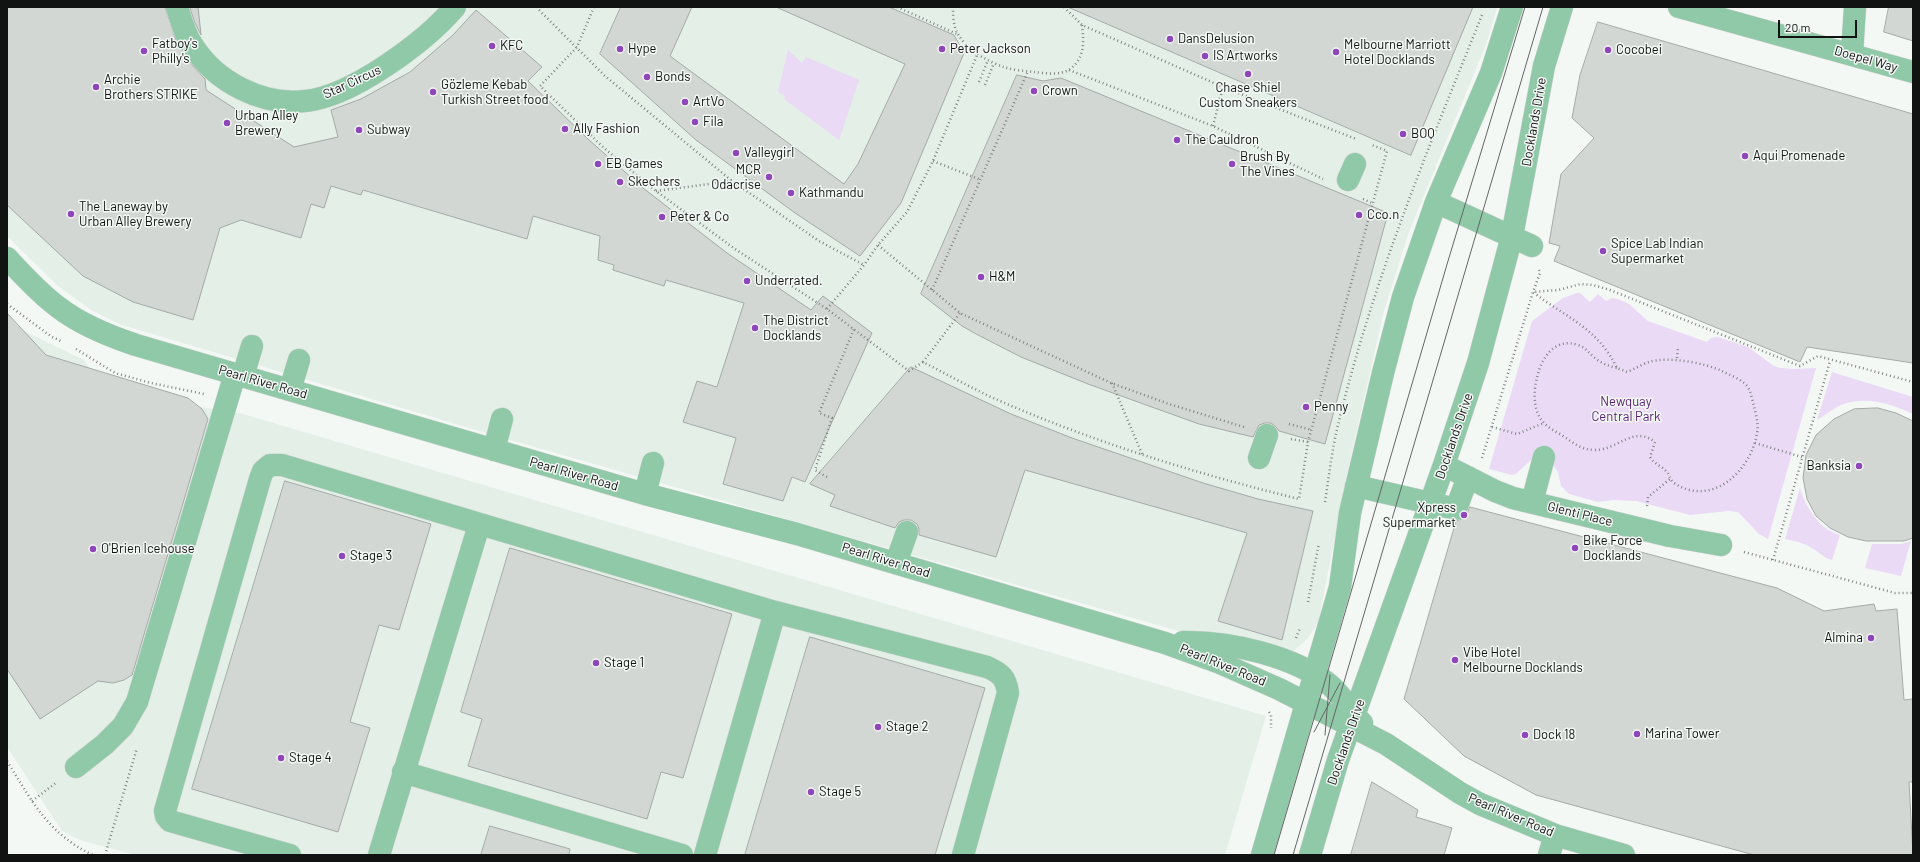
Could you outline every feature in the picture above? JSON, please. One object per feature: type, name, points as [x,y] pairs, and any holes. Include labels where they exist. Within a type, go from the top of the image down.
[{"type":"street","name":"Star Circus","points":[[176,7],[193,46],[201,58],[226,80],[257,96],[287,102],[306,101],[333,94],[378,72],[428,34],[455,7]]},
{"type":"street","points":[[1262,855],[1340,586],[1350,513],[1399,312],[1436,202],[1487,83],[1512,7]]},
{"type":"street","name":"Docklands Drive","points":[[1310,855],[1338,760],[1444,465],[1478,363],[1512,236],[1544,66],[1562,7]]},
{"type":"street","name":"Doepel Way","points":[[1679,7],[1913,72]]},
{"type":"street","points":[[1852,54],[1855,7]]},
{"type":"street","points":[[1436,202],[1532,246]]},
{"type":"street","name":"Pearl River Road","points":[[7,258],[30,283],[58,308],[108,335],[136,345],[645,494],[797,534],[1166,643],[1249,675],[1307,704],[1352,721],[1460,793],[1480,804],[1555,834],[1624,855]]},
{"type":"street","points":[[76,767],[105,744],[123,726],[137,702],[239,375],[252,346]]},
{"type":"street","points":[[290,390],[299,360]]},
{"type":"street","points":[[494,450],[502,419]]},
{"type":"street","points":[[1259,458],[1266,428]]},
{"type":"street","points":[[1532,502],[1544,457]]},
{"type":"street","points":[[645,494],[653,463]]},
{"type":"street","points":[[290,855],[170,821],[166,816],[168,804],[263,471],[270,465],[282,465],[479,525],[775,612],[998,672],[1007,683],[1008,693],[963,855]]},
{"type":"street","name":"Glenti Place","points":[[1444,465],[1513,498],[1670,536],[1721,545]]},
{"type":"street","points":[[1356,486],[1456,509],[1472,479]]},
{"type":"street","points":[[379,855],[479,525]]},
{"type":"street","points":[[896,563],[907,532]]},
{"type":"street","points":[[705,855],[775,612]]},
{"type":"street","name":"Pearl River Road","points":[[1166,643],[1197,642],[1232,646],[1280,660],[1314,675],[1336,691],[1352,721]]},
{"type":"street","points":[[403,772],[682,855]]},
{"type":"street","points":[[1549,855],[1555,834]]},
{"type":"path","points":[[594,7],[577,47],[540,86],[604,148],[656,191],[735,249],[827,309],[909,371],[923,362],[960,313]]},
{"type":"path","points":[[897,7],[958,34],[977,55],[1004,68],[1049,74],[1069,70],[1213,126],[1325,180]]},
{"type":"path","points":[[953,7],[953,17],[958,34]]},
{"type":"path","points":[[1064,7],[1082,25],[1223,87],[1358,140]]},
{"type":"path","points":[[538,10],[605,76],[732,181],[819,241],[864,264]]},
{"type":"path","points":[[1069,70],[1079,60],[1084,46],[1082,25]]},
{"type":"path","points":[[827,309],[878,245],[907,212],[933,162],[977,55]]},
{"type":"path","points":[[979,82],[988,60]]},
{"type":"path","points":[[985,85],[994,63]]},
{"type":"path","points":[[932,290],[1028,71]]},
{"type":"path","points":[[1213,126],[1223,87]]},
{"type":"path","points":[[923,362],[990,396],[1041,418],[1142,455],[1202,474],[1299,499],[1308,442],[1374,204],[1387,151],[1365,143]]},
{"type":"path","points":[[933,162],[981,180]]},
{"type":"path","points":[[1354,180],[1374,204]]},
{"type":"path","points":[[656,191],[732,181]]},
{"type":"path","points":[[878,245],[960,313],[1112,383],[1168,404],[1266,428],[1312,430]]},
{"type":"path","points":[[1533,292],[1558,290],[1581,284],[1593,285],[1610,290],[1800,366],[1818,356],[1913,382]]},
{"type":"path","points":[[1533,292],[1551,306],[1581,324],[1594,334],[1610,354],[1617,368]]},
{"type":"path","points":[[1472,479],[1492,427],[1533,292]]},
{"type":"path","points":[[827,477],[815,470],[832,418],[819,413],[854,329]]},
{"type":"path","points":[[1561,344],[1578,345],[1600,362],[1627,372],[1650,362],[1678,361],[1703,364],[1739,379],[1748,387],[1757,417],[1758,432],[1746,463],[1734,477],[1722,486],[1712,490],[1698,491],[1686,488],[1670,479],[1667,472],[1654,463],[1650,457],[1655,442],[1650,439],[1640,435],[1630,437],[1608,448],[1596,450],[1583,448],[1573,444],[1544,423],[1540,418],[1537,408],[1535,385],[1543,361],[1553,347],[1561,344]]},
{"type":"path","points":[[1677,358],[1678,347]]},
{"type":"path","points":[[1773,560],[1830,360]]},
{"type":"path","points":[[1112,383],[1142,455]]},
{"type":"path","points":[[1492,427],[1517,434],[1544,423]]},
{"type":"path","points":[[1755,443],[1802,457]]},
{"type":"path","points":[[1647,504],[1648,497],[1670,479]]},
{"type":"path","points":[[1721,545],[1894,593],[1913,593]]},
{"type":"path","points":[[7,761],[46,821],[59,834],[78,848],[93,855]]},
{"type":"path","points":[[32,801],[76,767]]},
{"type":"shaded area","name":"The District Docklands","points":[[7,7],[1497,8],[1487,42],[1409,232],[1384,311],[1352,451],[1318,623],[1307,639],[1295,650],[1285,653],[1189,634],[510,440],[119,324],[91,310],[58,286],[7,236]]},
{"type":"shaded area","points":[[7,320],[13,326],[84,360],[93,373],[195,406],[243,414],[1266,716],[1225,855],[136,855],[80,840],[62,831],[7,747]]},
{"type":"green space","points":[[788,50],[802,63],[806,57],[859,80],[839,140],[784,99],[785,96],[778,92]]},
{"type":"green space","name":"Newquay Central Park","points":[[1580,293],[1590,302],[1598,294],[1606,301],[1612,298],[1618,299],[1629,304],[1648,321],[1707,342],[1711,338],[1718,337],[1748,347],[1774,366],[1794,369],[1816,368],[1768,539],[1759,534],[1738,512],[1728,511],[1690,515],[1636,501],[1613,500],[1598,502],[1569,494],[1561,486],[1558,472],[1551,462],[1532,459],[1516,474],[1512,475],[1489,469],[1532,321],[1563,298]]},
{"type":"green space","points":[[1832,372],[1913,397],[1913,414],[1888,404],[1862,401],[1841,405],[1817,420]]},
{"type":"green space","points":[[1800,488],[1814,517],[1826,528],[1840,535],[1832,560],[1826,558],[1804,544],[1785,539]]},
{"type":"green space","points":[[1911,541],[1901,576],[1865,568],[1872,544],[1902,544]]},
{"type":"building","points":[[7,7],[165,7],[177,43],[193,66],[205,79],[206,90],[294,147],[338,137],[331,110],[361,99],[410,72],[453,35],[476,10],[542,67],[528,81],[588,139],[643,188],[727,253],[811,310],[823,296],[872,333],[805,482],[792,477],[783,501],[723,484],[736,438],[683,422],[697,381],[717,387],[744,303],[666,280],[664,286],[613,270],[614,265],[598,260],[600,236],[533,216],[527,239],[363,190],[361,195],[331,186],[324,208],[311,204],[301,238],[241,220],[220,228],[193,320],[133,302],[83,276],[7,205]]},
{"type":"building","points":[[190,7],[198,7],[201,35],[195,23]]},
{"type":"building","points":[[621,7],[692,7],[670,56],[844,184],[858,164],[905,64],[776,7],[889,7],[954,35],[964,53],[901,203],[860,256],[795,213],[696,140],[600,54]]},
{"type":"building","points":[[1068,7],[1473,7],[1411,155]]},
{"type":"building","points":[[1889,7],[1913,7],[1913,41],[1884,32]]},
{"type":"building","points":[[1598,22],[1913,114],[1913,363],[1807,347],[1800,362],[1554,261],[1560,246],[1549,243],[1561,174],[1594,138],[1572,118],[1580,75]]},
{"type":"building","points":[[1017,75],[1043,81],[1061,78],[1388,213],[1325,444],[1279,431],[1271,423],[1259,425],[1253,437],[1199,424],[1088,384],[1021,357],[978,335],[962,326],[921,294]]},
{"type":"building","name":"O'Brien Icehouse","points":[[7,313],[46,355],[188,398],[202,409],[208,419],[132,675],[124,680],[113,683],[98,681],[40,719],[7,669]]},
{"type":"building","points":[[911,367],[1011,414],[1072,438],[1203,483],[1258,499],[1313,511],[1282,640],[1218,621],[1247,533],[1025,470],[996,557],[919,535],[917,524],[911,520],[899,522],[895,528],[830,506],[835,495],[810,484]]},
{"type":"building","name":"Banksia","points":[[1878,408],[1896,413],[1913,421],[1913,538],[1904,541],[1866,541],[1848,537],[1830,528],[1816,516],[1807,499],[1803,478],[1806,455],[1816,435],[1834,419],[1854,409]]},
{"type":"building","points":[[285,481],[431,524],[399,630],[379,625],[350,722],[370,728],[338,832],[192,789]]},
{"type":"building","points":[[1470,507],[1777,588],[1824,611],[1874,604],[1876,611],[1897,609],[1904,700],[1913,699],[1913,782],[1909,782],[1913,855],[1754,855],[1536,795],[1464,756],[1404,699],[1456,521],[1465,518]]},
{"type":"building","name":"Stage 1","points":[[510,548],[732,614],[683,778],[661,772],[647,819],[468,766],[482,719],[461,712]]},
{"type":"building","name":"Stage 2","points":[[810,637],[985,688],[935,855],[745,855]]},
{"type":"building","points":[[1372,782],[1418,810],[1416,817],[1452,828],[1444,855],[1351,855]]},
{"type":"building","points":[[490,826],[570,849],[569,855],[481,855]]},
{"type":"tram line","points":[[1274,855],[1448,261],[1525,7]]},
{"type":"tram line","points":[[1293,855],[1543,7]]},
{"type":"tram line","points":[[1325,735],[1330,675]]},
{"type":"tram line","points":[[1314,732],[1340,683]]},
{"type":"place","name":"DansDelusion","points":[[1170,39]]},
{"type":"place","name":"KFC","points":[[492,46]]},
{"type":"place","name":"Hype","points":[[620,49]]},
{"type":"place","name":"Peter Jackson","points":[[942,49]]},
{"type":"place","name":"Cocobei","points":[[1608,50]]},
{"type":"place","name":"Fatboy's Philly's","points":[[144,51]]},
{"type":"place","name":"Melbourne Marriott Hotel Docklands","points":[[1336,52]]},
{"type":"place","name":"IS Artworks","points":[[1205,56]]},
{"type":"place","name":"Chase Shiel Custom Sneakers","points":[[1248,74]]},
{"type":"place","name":"Bonds","points":[[647,77]]},
{"type":"place","name":"Archie Brothers STRIKE","points":[[96,87]]},
{"type":"place","name":"Crown","points":[[1034,91]]},
{"type":"place","name":"Gözleme Kebab Turkish Street food","points":[[433,92]]},
{"type":"place","name":"ArtVo","points":[[685,102]]},
{"type":"place","name":"Fila","points":[[695,122]]},
{"type":"place","name":"Urban Alley Brewery","points":[[227,123]]},
{"type":"place","name":"Ally Fashion","points":[[565,129]]},
{"type":"place","name":"Subway","points":[[359,130]]},
{"type":"place","name":"BOQ","points":[[1403,134]]},
{"type":"place","name":"The Cauldron","points":[[1177,140]]},
{"type":"place","name":"Valleygirl","points":[[736,153]]},
{"type":"place","name":"Aqui Promenade","points":[[1745,156]]},
{"type":"place","name":"EB Games","points":[[598,164]]},
{"type":"place","name":"Brush By The Vines","points":[[1232,164]]},
{"type":"place","name":"MCR Odacrise","points":[[769,177]]},
{"type":"place","name":"Skechers","points":[[620,182]]},
{"type":"place","name":"Kathmandu","points":[[791,193]]},
{"type":"place","name":"The Laneway by Urban Alley Brewery","points":[[71,214]]},
{"type":"place","name":"Cco.n","points":[[1359,215]]},
{"type":"place","name":"Peter & Co","points":[[662,217]]},
{"type":"place","name":"Spice Lab Indian Supermarket","points":[[1603,251]]},
{"type":"place","name":"H&M","points":[[981,277]]},
{"type":"place","name":"Underrated.","points":[[747,281]]},
{"type":"place","name":"The District Docklands","points":[[755,328]]},
{"type":"place","name":"Penny","points":[[1306,407]]},
{"type":"place","name":"Banksia","points":[[1859,466]]},
{"type":"place","name":"Xpress Supermarket","points":[[1464,515]]},
{"type":"place","name":"Bike Force Docklands","points":[[1575,548]]},
{"type":"place","name":"O'Brien Icehouse","points":[[93,549]]},
{"type":"place","name":"Stage 3","points":[[342,556]]},
{"type":"place","name":"Almina","points":[[1871,638]]},
{"type":"place","name":"Vibe Hotel Melbourne Docklands","points":[[1455,660]]},
{"type":"place","name":"Stage 1","points":[[596,663]]},
{"type":"place","name":"Stage 2","points":[[878,727]]},
{"type":"place","name":"Marina Tower","points":[[1637,734]]},
{"type":"place","name":"Dock 18","points":[[1525,735]]},
{"type":"place","name":"Stage 4","points":[[281,758]]},
{"type":"place","name":"Stage 5","points":[[811,792]]}]
